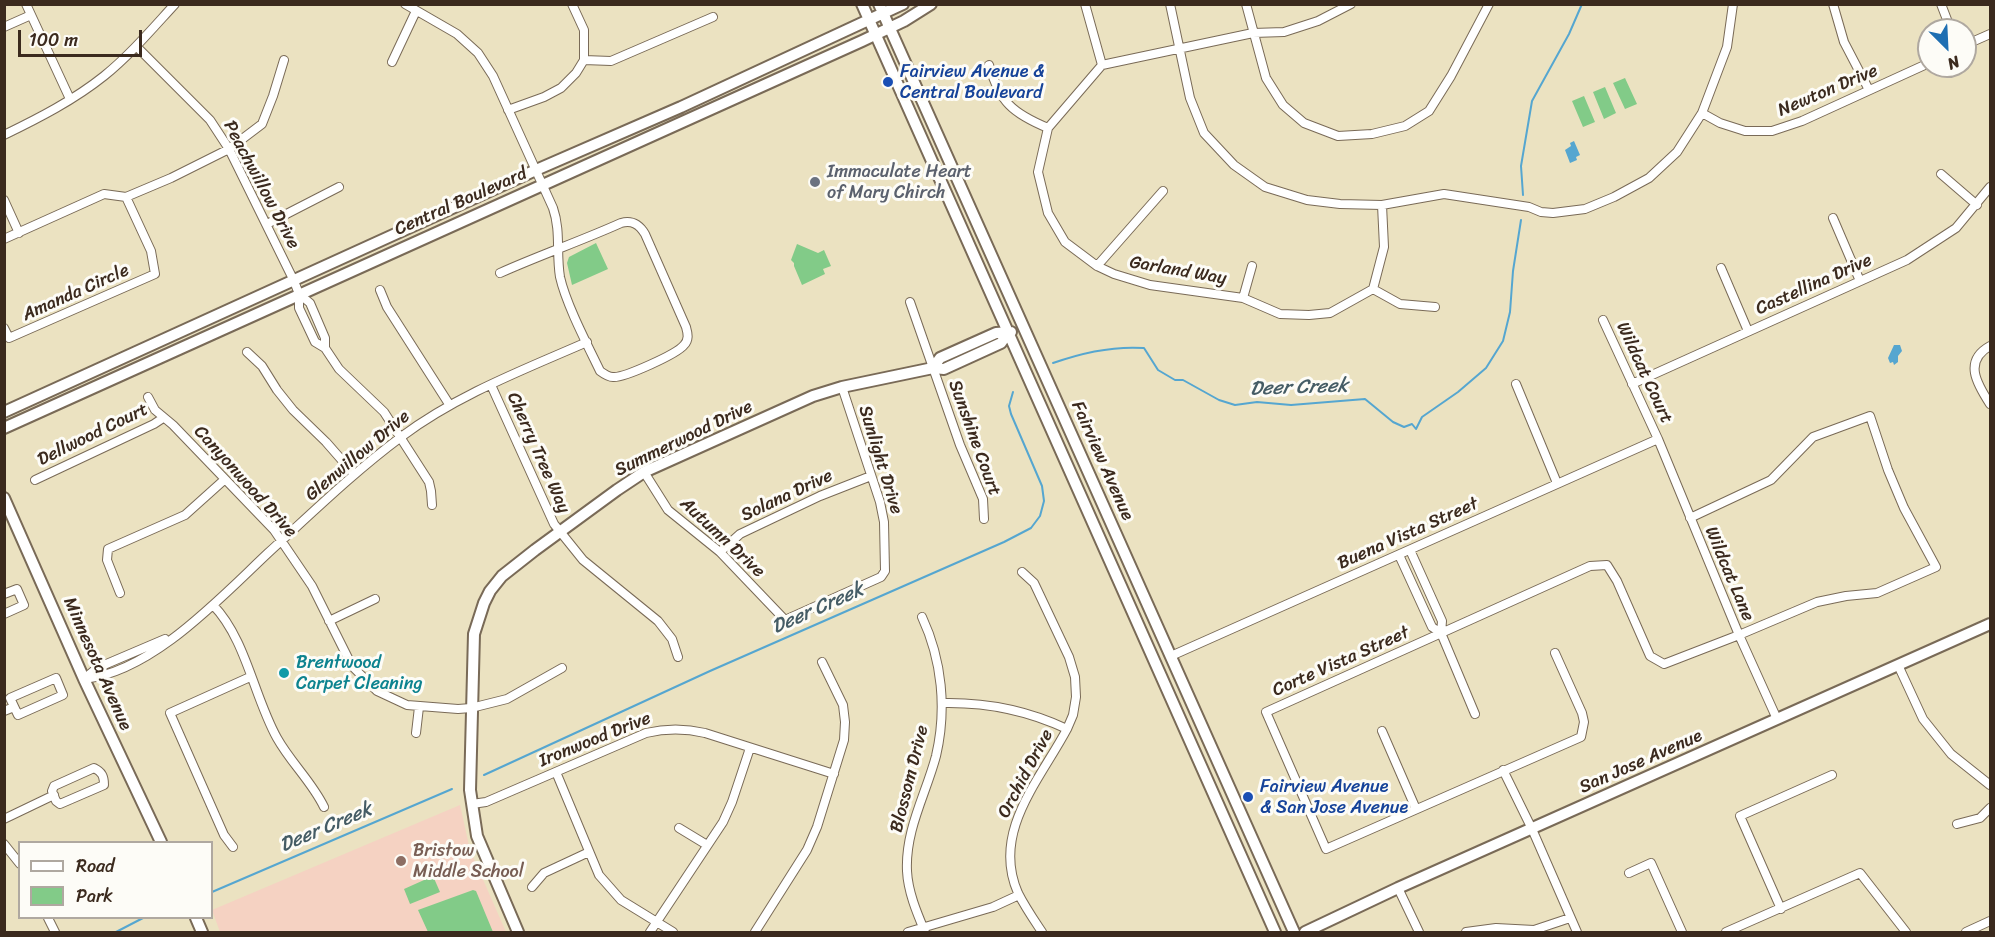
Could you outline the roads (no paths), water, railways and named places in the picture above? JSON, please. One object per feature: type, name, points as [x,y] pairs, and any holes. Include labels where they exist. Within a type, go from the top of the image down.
[{"type":"street","points":[[26,4],[70,99]]},
{"type":"street","points":[[4,135],[44,116],[103,77],[136,47],[175,4]]},
{"type":"street","points":[[405,4],[457,34],[478,52],[493,76],[543,184],[556,218],[559,249],[559,268],[562,285],[600,371],[615,377],[672,353],[686,344],[688,337],[686,327],[645,234],[640,226],[631,222],[621,223],[559,249],[540,255],[500,273]]},
{"type":"street","points":[[508,110],[561,88],[576,73],[584,60],[584,30],[572,4]]},
{"type":"street","name":"Fairview Avenue","points":[[862,4],[1275,933]]},
{"type":"street","name":"Central Boulevard","points":[[4,412],[536,170],[681,107],[869,20],[881,9],[903,4]]},
{"type":"street","name":"Central Boulevard","points":[[4,428],[890,28],[931,4]]},
{"type":"street","points":[[1085,4],[1102,65],[1253,33],[1284,32],[1318,21],[1351,4]]},
{"type":"street","points":[[1170,4],[1190,98],[1204,133],[1234,165],[1265,187],[1307,200],[1341,204],[1382,205],[1444,194],[1529,207],[1547,213],[1585,209],[1614,197],[1649,178],[1677,153],[1702,113],[1727,47],[1733,4]]},
{"type":"street","points":[[1246,4],[1266,78],[1283,105],[1304,123],[1338,136],[1372,134],[1405,126],[1429,111],[1490,4]]},
{"type":"street","points":[[1833,4],[1844,42],[1869,90]]},
{"type":"street","name":"Fairview Avenue","points":[[881,9],[1294,933]]},
{"type":"street","points":[[392,62],[416,11]]},
{"type":"street","points":[[4,27],[31,15]]},
{"type":"street","points":[[584,60],[611,61],[713,16]]},
{"type":"street","name":"Peachwillow Drive","points":[[136,47],[210,120],[229,149],[299,294],[310,303],[325,338],[325,348],[339,369],[384,412],[429,482],[432,505]]},
{"type":"street","points":[[4,239],[104,194],[126,197],[229,149],[262,124],[284,60]]},
{"type":"street","points":[[989,65],[995,85],[1007,104],[1024,118],[1048,128]]},
{"type":"street","name":"Garland Way","points":[[1102,65],[1048,128],[1038,172],[1048,213],[1065,242],[1097,266],[1114,274],[1150,285],[1243,298],[1280,314],[1330,313],[1373,289]]},
{"type":"street","name":"Newton Drive","points":[[1702,113],[1720,123],[1745,131],[1772,131],[1802,121],[1917,68]]},
{"type":"street","points":[[1941,174],[1977,205]]},
{"type":"street","points":[[267,224],[339,187]]},
{"type":"street","name":"Castellina Drive","points":[[1632,384],[1907,260],[1956,228],[1990,187]]},
{"type":"street","points":[[1097,266],[1162,191]]},
{"type":"street","name":"Amanda Circle","points":[[4,328],[9,338],[155,274],[151,251],[126,197]]},
{"type":"street","points":[[4,200],[20,232]]},
{"type":"street","points":[[1382,205],[1384,247],[1373,289],[1400,304],[1435,307]]},
{"type":"street","points":[[1833,218],[1860,281]]},
{"type":"street","points":[[1243,298],[1252,266]]},
{"type":"street","points":[[1721,268],[1748,331]]},
{"type":"street","points":[[380,290],[387,307],[449,404]]},
{"type":"street","name":"Sunshine Court","points":[[910,302],[960,445],[983,499],[984,519]]},
{"type":"street","name":"Wildcat Court","points":[[1603,320],[1658,439]]},
{"type":"street","name":"Summerwood Drive","points":[[471,708],[474,634],[484,603],[502,576],[617,490],[644,472],[813,396],[842,387],[933,368],[944,369],[1001,343],[1008,333],[1022,327]]},
{"type":"street","name":"Glenwillow Drive","points":[[84,679],[96,668],[175,635],[213,605],[354,474],[401,437],[449,404],[587,342]]},
{"type":"street","points":[[1990,346],[1980,351],[1974,369],[1978,384],[1990,404]]},
{"type":"street","points":[[247,352],[262,366],[276,390],[293,410],[326,442],[354,474]]},
{"type":"street","points":[[1516,384],[1557,483]]},
{"type":"street","name":"Cherry Tree Way","points":[[491,385],[554,524],[583,560],[658,621],[672,639],[678,657]]},
{"type":"street","name":"Sunlight Drive","points":[[785,620],[882,577],[885,571],[884,522],[880,502],[842,387]]},
{"type":"street","name":"Canyonwood Drive","points":[[148,396],[155,410],[173,425],[274,530],[312,586],[352,666],[365,681],[389,698],[419,707],[471,708],[507,699],[562,668]]},
{"type":"street","points":[[1689,518],[1772,480],[1813,437],[1870,416],[1888,470],[1904,508],[1936,567],[1876,593],[1818,602],[1739,635]]},
{"type":"street","name":"Dellwood Court","points":[[35,480],[163,418]]},
{"type":"street","name":"Buena Vista Street","points":[[1171,656],[1658,439]]},
{"type":"street","name":"Wildcat Lane","points":[[1658,439],[1689,518],[1777,719]]},
{"type":"street","name":"Autumn Drive","points":[[644,472],[668,510],[720,552],[785,620]]},
{"type":"street","name":"Solana Drive","points":[[720,552],[740,534],[820,496],[871,476]]},
{"type":"street","points":[[120,593],[107,560],[108,549],[185,515],[224,480]]},
{"type":"street","name":"Minnesota Avenue","points":[[4,498],[84,679],[160,841]]},
{"type":"street","points":[[1410,550],[1442,621],[1441,633],[1475,714]]},
{"type":"street","points":[[1399,555],[1432,627],[1441,633]]},
{"type":"street","name":"Corte Vista Street","points":[[1555,653],[1582,713],[1584,722],[1581,737],[1326,849],[1266,712],[1590,566],[1606,565],[1617,581],[1650,656],[1664,664],[1739,635]]},
{"type":"street","name":"Orchid Drive","points":[[1022,572],[1034,583],[1070,657],[1075,677],[1076,697],[1073,715],[1018,814],[1010,849],[1010,864],[1019,895],[1042,933]]},
{"type":"street","points":[[4,594],[17,589],[24,605],[4,614]]},
{"type":"street","points":[[329,621],[375,599]]},
{"type":"street","points":[[213,605],[231,631],[276,737],[316,791],[324,807]]},
{"type":"street","name":"Blossom Drive","points":[[921,617],[934,650],[942,703],[936,756],[912,826],[907,868],[909,884],[924,930]]},
{"type":"street","name":"San Jose Avenue","points":[[1305,933],[1398,888],[1990,624]]},
{"type":"street","points":[[755,933],[807,850],[844,740],[843,705],[822,662]]},
{"type":"street","points":[[1898,665],[1923,719],[1951,754],[1990,785]]},
{"type":"street","points":[[233,848],[224,835],[170,712],[250,677]]},
{"type":"street","points":[[56,678],[63,694],[18,715],[14,707],[10,698],[56,678]]},
{"type":"street","points":[[942,703],[969,702],[1012,708],[1042,717],[1067,729]]},
{"type":"street","points":[[4,711],[14,707]]},
{"type":"street","points":[[416,733],[419,707]]},
{"type":"street","points":[[471,708],[470,790],[477,836],[518,933]]},
{"type":"street","name":"Ironwood Drive","points":[[472,804],[486,802],[646,733],[664,729],[685,728],[705,733],[834,774]]},
{"type":"street","points":[[1382,731],[1416,809]]},
{"type":"street","points":[[650,933],[723,822],[750,748]]},
{"type":"street","points":[[94,768],[100,771],[104,778],[104,785],[60,804],[54,795],[52,790],[54,786],[94,768]]},
{"type":"street","points":[[1503,770],[1532,829],[1576,933]]},
{"type":"street","points":[[556,772],[599,875],[621,900],[673,933]]},
{"type":"street","points":[[1781,909],[1740,816],[1832,775]]},
{"type":"street","points":[[4,819],[54,795]]},
{"type":"street","points":[[1957,824],[1980,818],[1990,808]]},
{"type":"street","points":[[679,828],[706,845]]},
{"type":"street","points":[[4,844],[18,862]]},
{"type":"street","points":[[532,887],[544,873],[590,852]]},
{"type":"street","points":[[1629,873],[1651,863],[1682,933]]},
{"type":"street","points":[[1726,933],[1860,873],[1905,933]]},
{"type":"street","points":[[1398,888],[1419,933]]},
{"type":"street","points":[[908,933],[924,930],[993,907],[1019,895]]},
{"type":"street","points":[[1469,932],[1497,928],[1534,930],[1570,918]]},
{"type":"street","points":[[48,919],[55,933]]},
{"type":"street","points":[[196,919],[202,933]]},
{"type":"street","points":[[1966,933],[1990,921]]},
{"type":"water","points":[[1574,141],[1580,155],[1576,157],[1577,160],[1570,163],[1565,150]]},
{"type":"water","points":[[1894,345],[1900,345],[1902,351],[1898,356],[1898,362],[1894,365],[1888,358]]},
{"type":"waterway","name":"Deer Creek","points":[[1523,195],[1521,166],[1532,101],[1569,34],[1582,4]]},
{"type":"waterway","name":"Deer Creek","points":[[1053,363],[1098,351],[1144,348],[1158,370],[1175,380],[1183,380],[1219,400],[1235,405],[1257,402],[1291,405],[1365,399],[1393,422],[1404,427],[1412,424],[1416,429],[1422,417],[1458,392],[1486,368],[1503,341],[1510,312],[1513,271],[1521,220]]},
{"type":"waterway","name":"Deer Creek","points":[[484,775],[1031,528],[1040,516],[1044,501],[1042,486],[1011,414],[1009,406],[1013,392]]},
{"type":"waterway","name":"Deer Creek","points":[[213,892],[452,789]]},
{"type":"waterway","name":"Deer Creek","points":[[116,932],[141,919]]},
{"type":"place","name":"Fairview Avenue & Central Boulevard","points":[[888,82]]},
{"type":"place","name":"Immaculate Heart of Mary Chirch","points":[[815,182]]},
{"type":"place","name":"Brentwood Carpet Cleaning","points":[[284,673]]},
{"type":"place","name":"Fairview Avenue & San Jose Avenue","points":[[1248,797]]},
{"type":"place","name":"Bristow Middle School","points":[[401,861]]}]
